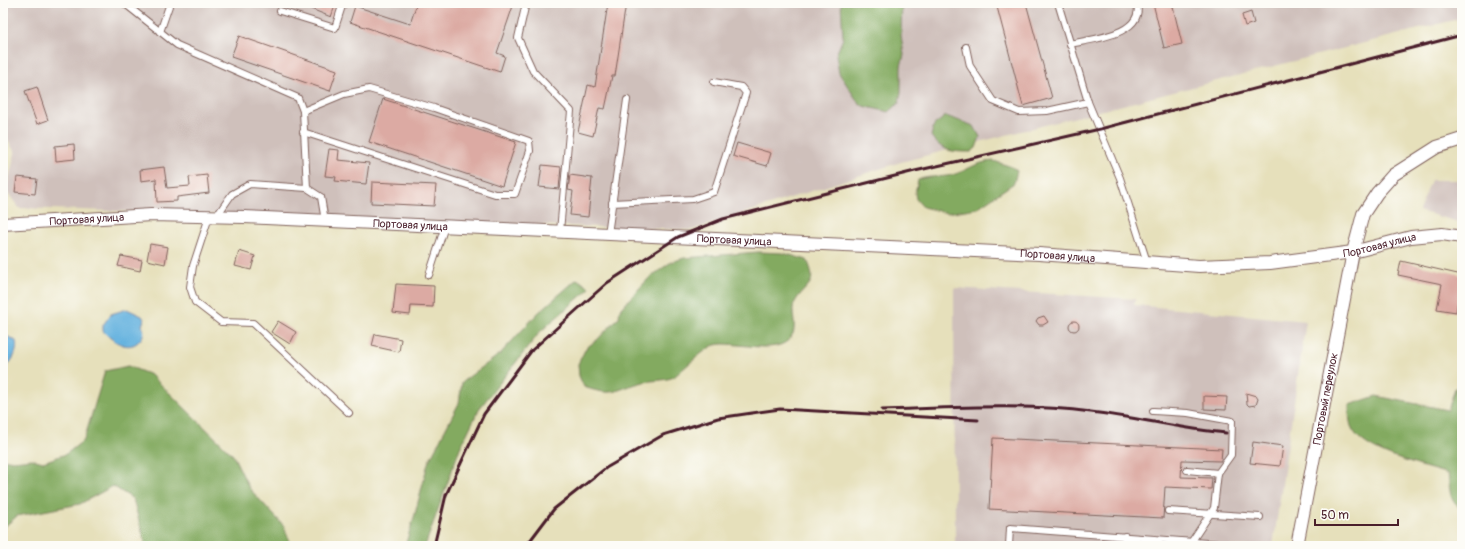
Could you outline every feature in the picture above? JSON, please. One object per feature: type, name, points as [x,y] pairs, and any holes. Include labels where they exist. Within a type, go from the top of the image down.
[{"type":"street","name":"Портовый переулок","points":[[1297,546],[1353,252],[1363,214],[1377,193],[1389,180],[1437,147],[1462,139]]},
{"type":"street","name":"Портовая улица","points":[[3,224],[151,215],[213,217],[560,231],[1039,254],[1198,266],[1270,263],[1353,252],[1411,237],[1442,234],[1462,238]]},
{"type":"lane","points":[[124,3],[177,45],[298,98],[303,111],[307,188]]},
{"type":"lane","points":[[160,32],[170,3]]},
{"type":"lane","points":[[280,11],[335,28],[344,3]]},
{"type":"lane","points":[[526,3],[518,38],[533,71],[571,111],[560,231]]},
{"type":"lane","points":[[1058,3],[1088,102],[1120,178],[1147,262]]},
{"type":"lane","points":[[1070,44],[1125,31],[1134,23],[1138,9],[1137,3]]},
{"type":"lane","points":[[966,47],[970,66],[993,101],[1019,112],[1047,111],[1088,102]]},
{"type":"lane","points":[[612,203],[693,199],[714,192],[746,92],[741,87],[714,82]]},
{"type":"lane","points":[[303,111],[344,94],[369,89],[434,108],[529,141],[530,151],[515,194],[495,194],[303,132]]},
{"type":"lane","points":[[608,234],[627,100]]},
{"type":"lane","points":[[325,221],[321,197],[307,188],[250,184],[232,194],[213,217],[193,266],[190,287],[194,302],[221,322],[253,323],[349,413]]},
{"type":"lane","points":[[429,275],[445,226]]},
{"type":"lane","points":[[1153,411],[1188,413],[1232,421],[1231,455],[1218,473],[1214,508],[1192,541]]},
{"type":"lane","points":[[1187,470],[1218,473]]},
{"type":"lane","points":[[1168,511],[1260,517]]},
{"type":"lane","points":[[1010,546],[1010,528],[1246,546]]},
{"type":"lane","points":[[1124,546],[1125,536]]},
{"type":"shaded area","points":[[3,3],[1462,3],[1462,18],[901,162],[692,230],[19,208],[6,191],[15,153],[3,131]]},
{"type":"shaded area","points":[[1431,180],[1462,180],[1462,223],[1419,211]]},
{"type":"shaded area","points":[[954,288],[1135,299],[1134,305],[1306,321],[1273,546],[955,546]]},
{"type":"green space","points":[[841,3],[902,3],[901,35],[904,55],[901,66],[901,92],[899,103],[889,112],[863,106],[858,102],[839,73],[836,55],[843,38]]},
{"type":"green space","points":[[946,116],[974,126],[980,137],[976,148],[971,152],[953,151],[944,148],[935,141],[931,136],[934,125]]},
{"type":"green space","points":[[994,161],[1012,167],[1017,171],[1014,183],[977,208],[947,213],[923,207],[916,199],[915,193],[918,180],[952,175],[981,163]]},
{"type":"green space","points":[[758,252],[783,253],[807,260],[810,268],[812,275],[810,284],[799,296],[793,306],[794,329],[791,337],[785,343],[766,347],[733,344],[715,345],[694,359],[674,377],[644,382],[609,392],[584,387],[579,376],[578,364],[586,348],[597,340],[619,317],[620,309],[649,278],[671,262],[684,258]]},
{"type":"green space","points":[[577,279],[590,288],[540,332],[479,409],[460,448],[425,546],[405,546],[428,463],[459,403],[462,382],[500,354],[538,313]]},
{"type":"green space","points":[[128,366],[151,375],[233,455],[249,488],[283,525],[292,546],[146,546],[133,499],[113,486],[80,504],[17,516],[3,528],[3,459],[13,461],[32,459],[43,462],[66,454],[84,440],[105,371]]},
{"type":"green space","points":[[1462,384],[1462,509],[1457,506],[1450,494],[1448,474],[1379,451],[1367,444],[1357,435],[1350,424],[1349,405],[1376,396],[1448,410],[1455,388]]},
{"type":"water","points":[[127,309],[142,316],[144,319],[142,326],[144,333],[136,344],[126,346],[116,342],[103,331],[103,325],[111,314]]},
{"type":"water","points":[[3,334],[16,341],[17,345],[14,357],[3,370]]},
{"type":"building","points":[[296,3],[336,3],[331,17]]},
{"type":"building","points":[[417,3],[514,3],[497,53],[505,56],[500,72],[350,22],[355,6],[410,24]]},
{"type":"building","points":[[608,3],[626,3],[615,76],[612,76],[605,109],[599,108],[593,136],[578,132],[588,85],[595,87]]},
{"type":"building","points":[[996,3],[1026,3],[1052,98],[1023,106]]},
{"type":"building","points":[[1153,3],[1172,3],[1182,44],[1164,48]]},
{"type":"building","points":[[1251,12],[1254,23],[1245,26],[1242,15]]},
{"type":"building","points":[[239,36],[337,70],[330,91],[231,57]]},
{"type":"building","points":[[37,87],[48,120],[37,124],[25,91]]},
{"type":"building","points":[[383,99],[516,142],[502,186],[369,142]]},
{"type":"building","points":[[737,143],[771,153],[767,166],[733,156]]},
{"type":"building","points":[[74,144],[75,159],[56,161],[55,146]]},
{"type":"building","points":[[329,149],[339,150],[338,160],[369,163],[366,184],[335,181],[336,177],[325,176]]},
{"type":"building","points":[[542,165],[561,167],[559,189],[539,187]]},
{"type":"building","points":[[164,167],[167,188],[190,186],[189,177],[207,175],[209,193],[177,197],[177,201],[157,202],[156,179],[141,181],[140,170]]},
{"type":"building","points":[[570,175],[592,178],[588,217],[570,215],[573,191],[568,190]]},
{"type":"building","points":[[17,177],[37,179],[35,194],[15,192]]},
{"type":"building","points":[[372,182],[436,185],[434,206],[371,203]]},
{"type":"building","points":[[150,244],[168,247],[165,264],[147,260]]},
{"type":"building","points":[[239,251],[255,256],[251,270],[235,266]]},
{"type":"building","points":[[121,256],[142,260],[140,271],[118,266]]},
{"type":"building","points":[[1401,261],[1462,275],[1456,312],[1437,309],[1442,284],[1398,275]]},
{"type":"building","points":[[396,284],[434,286],[433,307],[411,306],[410,315],[393,313]]},
{"type":"building","points":[[1044,316],[1048,322],[1043,325],[1039,325],[1036,321],[1038,318]]},
{"type":"building","points":[[278,321],[296,332],[290,344],[271,332]]},
{"type":"building","points":[[1072,321],[1076,321],[1078,322],[1078,330],[1072,331],[1069,328],[1069,324]]},
{"type":"building","points":[[375,334],[401,339],[399,352],[372,346]]},
{"type":"building","points":[[1246,393],[1256,396],[1258,399],[1256,405],[1249,406],[1247,404]]},
{"type":"building","points":[[1204,396],[1227,397],[1226,410],[1204,409]]},
{"type":"building","points":[[993,438],[1222,449],[1221,461],[1182,460],[1181,477],[1212,478],[1211,489],[1165,487],[1163,518],[989,509]]},
{"type":"building","points":[[1253,442],[1283,446],[1280,466],[1250,463]]},
{"type":"railway","points":[[434,546],[446,495],[484,414],[532,350],[607,283],[678,237],[723,219],[915,171],[1100,129],[1462,35]]},
{"type":"railway","points":[[882,410],[987,407],[1065,409],[1108,414],[1192,429],[1226,433]]},
{"type":"railway","points":[[526,546],[554,509],[606,468],[663,435],[718,418],[780,409],[978,420]]}]
